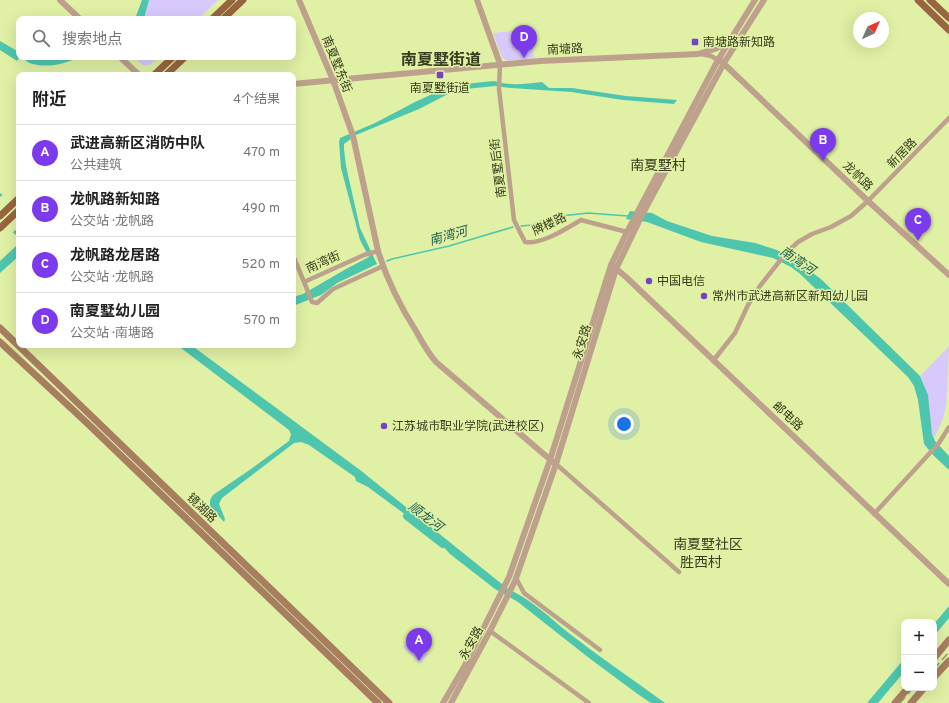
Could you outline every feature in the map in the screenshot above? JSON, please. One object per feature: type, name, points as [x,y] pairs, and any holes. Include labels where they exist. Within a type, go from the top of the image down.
[{"type":"main road","points":[[215,16],[232,0]]},
{"type":"main road","points":[[227,16],[243,0]]},
{"type":"main road","points":[[918,0],[949,30]]},
{"type":"main road","points":[[930,0],[949,18]]},
{"type":"main road","points":[[157,72],[170,60]]},
{"type":"main road","points":[[169,72],[182,60]]},
{"type":"main road","points":[[0,216],[16,201]]},
{"type":"main road","points":[[0,228],[16,213]]},
{"type":"main road","name":"镜湖路","points":[[0,328],[16,343]]},
{"type":"main road","name":"镜湖路","points":[[0,342],[87,423],[378,703]]},
{"type":"main road","name":"镜湖路","points":[[21,348],[389,703]]},
{"type":"main road","points":[[936,655],[949,640]]},
{"type":"main road","points":[[937,674],[949,661]]},
{"type":"main road","points":[[895,703],[905,691]]},
{"type":"main road","points":[[911,703],[921,691]]},
{"type":"street","points":[[60,0],[77,16]]},
{"type":"street","name":"南夏墅东街","points":[[299,0],[333,80],[354,136],[376,251],[399,303],[436,362],[556,464]]},
{"type":"street","points":[[478,0],[500,64]]},
{"type":"street","name":"永安路","points":[[513,579],[556,464],[613,267],[718,60],[755,0]]},
{"type":"street","name":"永安路","points":[[640,213],[724,63],[764,0]]},
{"type":"street","points":[[698,54],[725,44],[735,32]]},
{"type":"street","name":"南塘路","points":[[296,84],[540,61],[698,54],[711,56],[718,60]]},
{"type":"street","points":[[123,60],[136,72]]},
{"type":"street","name":"龙帆路","points":[[718,60],[724,63],[868,201],[949,274]]},
{"type":"street","name":"南夏墅后街","points":[[500,64],[499,90],[514,220],[525,242]]},
{"type":"street","name":"新居路","points":[[713,361],[735,333],[748,305],[760,286],[786,253],[798,242],[812,234],[844,221],[868,201],[949,118]]},
{"type":"street","name":"牌楼路","points":[[525,242],[532,243],[553,235],[581,220],[627,232]]},
{"type":"street","name":"永安路","points":[[513,579],[613,267],[627,232],[634,226]]},
{"type":"street","name":"南湾街","points":[[296,262],[304,282],[376,251]]},
{"type":"street","points":[[304,282],[312,302],[316,303],[333,290],[383,266]]},
{"type":"street","name":"邮电路","points":[[613,267],[626,277],[949,584]]},
{"type":"street","points":[[874,514],[939,443],[949,427]]},
{"type":"street","points":[[556,464],[679,572]]},
{"type":"street","points":[[504,597],[513,579],[524,593],[600,650]]},
{"type":"street","name":"永安路","points":[[451,703],[490,631],[504,597]]},
{"type":"street","name":"永安路","points":[[443,703],[504,597]]},
{"type":"street","points":[[490,631],[589,703]]},
{"type":"shaded area","points":[[149,0],[218,0],[201,16],[145,16]]},
{"type":"shaded area","points":[[531,29],[534,58],[507,61],[502,57],[493,33]]},
{"type":"shaded area","points":[[137,60],[155,60],[150,65],[142,65]]},
{"type":"shaded area","points":[[949,346],[946,406],[939,429],[934,438],[932,434],[924,384],[920,376]]},
{"type":"shaded area","points":[[411,639],[428,655],[420,663],[403,647]]},
{"type":"water","points":[[142,0],[149,0],[145,16],[136,16]]},
{"type":"water","points":[[0,41],[16,50],[16,60],[18,60],[17,61],[0,50]]},
{"type":"water","points":[[24,60],[72,60],[45,66],[29,63]]},
{"type":"water","points":[[494,81],[512,84],[542,82],[549,88],[572,88],[626,96],[677,100],[674,104],[623,100],[571,92],[495,86],[456,90],[419,109],[356,135],[344,144],[346,166],[360,228],[377,264],[337,283],[321,295],[296,305],[296,296],[303,294],[369,257],[360,240],[341,168],[340,138],[375,123],[443,89],[464,84]]},
{"type":"water","points":[[0,193],[16,206],[16,235],[0,222]]},
{"type":"water","points":[[630,211],[652,213],[667,221],[712,236],[755,243],[774,249],[791,256],[822,280],[920,376],[928,395],[932,434],[935,441],[949,456],[949,470],[924,444],[918,400],[914,386],[908,377],[799,273],[773,258],[701,242],[647,222],[626,219]]},
{"type":"water","points":[[16,246],[16,259],[0,273],[0,261]]},
{"type":"water","points":[[181,348],[195,348],[360,470],[508,589],[532,603],[570,634],[665,703],[651,703],[639,695],[518,602],[495,589],[450,554],[433,535],[368,487],[356,481],[355,477],[309,445],[301,442],[294,443],[222,498],[219,504],[225,519],[224,522],[210,506],[210,500],[213,495],[289,441],[291,434],[289,430]]},
{"type":"water","points":[[949,606],[949,618],[937,632],[937,620]]},
{"type":"water","points":[[901,663],[901,676],[878,703],[867,703]]},
{"type":"pier","points":[[4,194],[16,204],[16,230],[12,233],[0,223],[0,197]]},
{"type":"waterway","name":"南湾河","points":[[521,226],[532,225],[552,217],[588,213],[628,216]]},
{"type":"waterway","name":"南湾河","points":[[387,261],[449,246],[513,227]]},
{"type":"waterway","name":"顺龙河","points":[[407,516],[443,544]]},
{"type":"railway","points":[[937,666],[949,652]]},
{"type":"railway","points":[[900,703],[910,691]]},
{"type":"place","name":"南塘路新知路","points":[[695,42]]},
{"type":"place","name":"南夏墅幼儿园","points":[[524,58]]},
{"type":"place","name":"南夏墅街道","points":[[440,75]]},
{"type":"place","name":"龙帆路新知路","points":[[823,161]]},
{"type":"place","name":"龙帆路龙居路","points":[[918,241]]},
{"type":"place","name":"中国电信","points":[[649,281]]},
{"type":"place","name":"常州市武进高新区新知幼儿园","points":[[704,296]]},
{"type":"place","name":"江苏城市职业学院(武进校区)","points":[[384,426]]},
{"type":"place","name":"武进高新区消防中队","points":[[419,661]]},
{"type":"district","name":"南夏墅街道","points":[[441,59]]},
{"type":"district","name":"南夏墅村","points":[[658,165]]},
{"type":"district","name":"南夏墅社区","points":[[708,544]]},
{"type":"district","name":"胜西村","points":[[701,562]]}]
